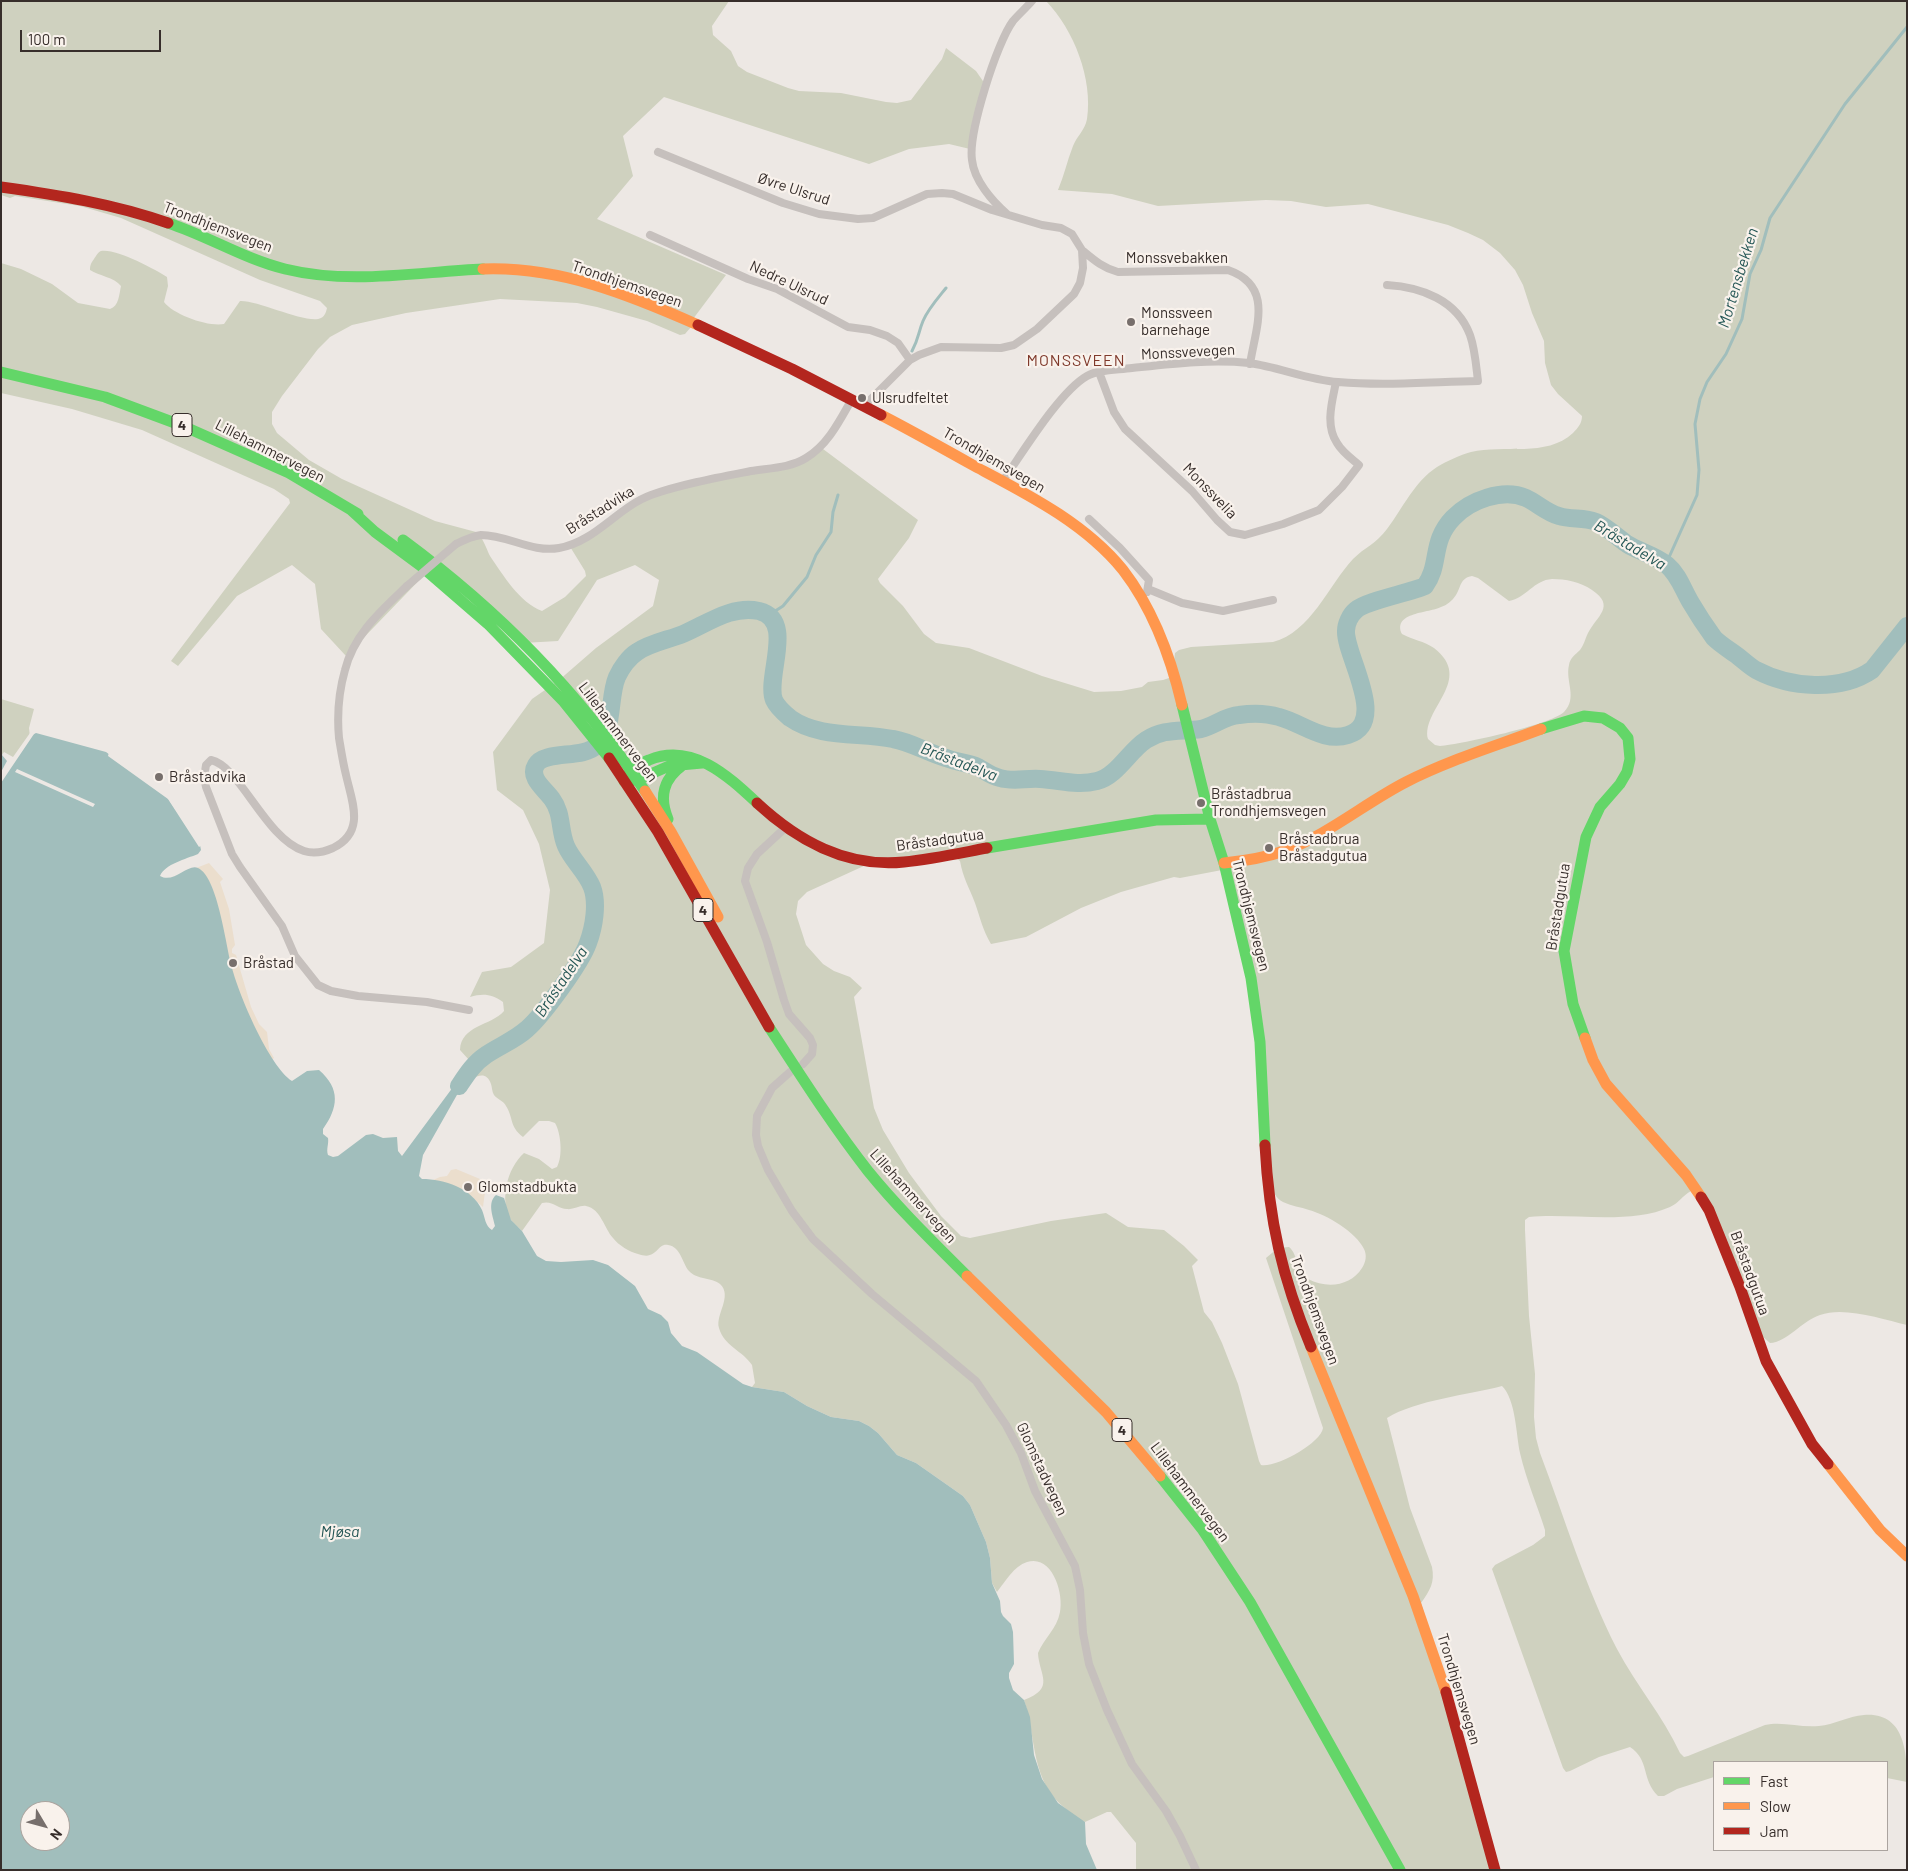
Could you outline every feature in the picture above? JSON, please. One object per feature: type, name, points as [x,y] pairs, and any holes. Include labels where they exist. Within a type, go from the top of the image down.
[{"type":"main road","name":"Trondhjemsvegen","points":[[1,187],[40,192],[128,210],[175,225],[283,269],[306,273],[353,276],[488,269],[517,270],[558,276],[614,292],[661,309],[740,343],[852,398],[1030,497],[1080,530],[1114,560],[1142,600],[1156,625],[1177,684],[1210,818],[1224,863],[1256,1006],[1264,1099],[1268,1189],[1273,1229],[1280,1258],[1295,1308],[1406,1579],[1444,1684],[1495,1870]]},
{"type":"main road","name":"Lillehammervegen","points":[[1,372],[105,397],[238,448],[289,473],[351,510],[375,532],[421,566],[456,596],[568,699],[615,758],[630,769],[683,853],[766,1009],[780,1040]]},
{"type":"main road","name":"Bråstadgutua","points":[[1224,863],[1248,861],[1284,850],[1322,833],[1396,787],[1428,771],[1557,723],[1584,716],[1603,718],[1620,728],[1628,738],[1630,759],[1620,784],[1600,807],[1586,837],[1564,950],[1573,1004],[1581,1028],[1593,1060],[1606,1084],[1686,1175],[1709,1210],[1740,1287],[1766,1361],[1812,1444],[1880,1530],[1907,1556]]},
{"type":"main road","name":"Bråstadgutua","points":[[630,769],[662,755],[686,755],[715,768],[728,777],[785,828],[804,840],[824,850],[848,858],[872,862],[904,862],[1149,821],[1210,818]]},
{"type":"main road","name":"Lillehammervegen","points":[[615,758],[624,781],[689,885],[761,1014],[780,1040],[808,1087],[844,1140],[897,1204],[953,1263],[1106,1412],[1181,1500],[1202,1529],[1250,1602],[1400,1870]]},
{"type":"main road","points":[[624,781],[637,780],[669,766],[702,763]]},
{"type":"main road","points":[[683,765],[675,770],[665,783],[662,802],[664,810],[677,834],[683,853]]},
{"type":"main road","points":[[624,781],[630,769]]},
{"type":"street","points":[[1008,215],[994,202],[976,172],[972,160],[972,143],[981,99],[997,53],[1013,21],[1032,1]]},
{"type":"street","name":"Øvre Ulsrud","points":[[658,152],[774,199],[818,214],[858,219],[872,218],[927,194],[939,192],[953,194],[992,210],[1042,225],[1061,228],[1072,234],[1082,250]]},
{"type":"street","name":"Nedre Ulsrud","points":[[650,235],[777,290],[848,327],[870,330],[887,336],[898,343],[910,360]]},
{"type":"street","points":[[864,406],[910,360],[919,355],[940,347],[1001,348],[1014,345],[1038,329],[1074,294],[1080,284],[1083,268],[1082,250]]},
{"type":"street","name":"Monssvebakken","points":[[1082,250],[1108,270],[1118,272],[1228,270],[1241,274],[1252,284],[1258,295],[1259,309],[1250,364]]},
{"type":"street","name":"Monssvevegen","points":[[1002,482],[1071,389],[1088,375],[1099,372],[1165,364],[1228,362],[1250,364],[1336,382],[1370,384],[1478,381],[1470,334],[1456,312],[1443,301],[1418,289],[1387,285]]},
{"type":"street","name":"Monssvelia","points":[[1099,372],[1114,412],[1125,429],[1192,490],[1217,520],[1230,532],[1245,535],[1283,524],[1319,510],[1342,487],[1359,465],[1337,444],[1332,432],[1330,411],[1336,382]]},
{"type":"street","name":"Bråstadvika","points":[[469,1010],[427,1002],[358,996],[330,991],[318,985],[295,956],[282,926],[236,860],[225,840],[204,778],[206,765],[211,760],[218,761],[233,776],[269,824],[292,846],[306,852],[321,852],[341,844],[348,837],[354,824],[354,809],[340,738],[340,707],[345,669],[350,653],[366,628],[407,586],[456,544],[468,538],[481,535],[535,547],[562,548],[583,538],[633,504],[653,494],[731,475],[790,465],[805,459],[825,442],[852,398]]},
{"type":"street","points":[[1089,520],[1120,548],[1149,580],[1148,589],[1142,600]]},
{"type":"street","points":[[1148,589],[1182,603],[1223,611],[1273,600]]},
{"type":"street","points":[[785,828],[757,854],[748,868],[745,881],[767,942],[789,1014],[810,1038],[813,1045],[812,1054],[803,1064]]},
{"type":"street","name":"Glomstadvegen","points":[[790,1072],[772,1088],[757,1116],[756,1135],[758,1146],[778,1189],[813,1239],[872,1294],[976,1381],[1006,1425],[1020,1453],[1035,1491],[1075,1566],[1080,1590],[1083,1632],[1089,1664],[1107,1710],[1128,1758],[1166,1812],[1196,1870]]},
{"type":"green space","points":[[1,1],[729,1],[712,26],[713,35],[731,51],[738,66],[747,72],[799,91],[841,93],[897,103],[911,100],[942,59],[946,48],[976,71],[985,84],[970,149],[949,144],[909,149],[869,164],[664,97],[623,136],[633,176],[597,219],[726,275],[693,319],[691,327],[685,334],[680,335],[647,321],[577,303],[500,299],[406,313],[352,325],[330,337],[318,349],[282,396],[272,412],[272,424],[277,433],[309,460],[342,479],[435,521],[476,532],[490,556],[513,588],[526,602],[542,611],[565,597],[586,576],[585,571],[569,545],[642,498],[730,476],[780,470],[819,446],[918,520],[909,538],[878,579],[903,606],[924,634],[936,643],[969,648],[1042,676],[1094,692],[1121,691],[1142,687],[1148,682],[1172,677],[1175,653],[1179,650],[1191,647],[1273,642],[1286,637],[1298,629],[1318,607],[1353,559],[1383,534],[1415,488],[1437,467],[1471,452],[1538,448],[1562,441],[1573,433],[1579,425],[1582,416],[1551,385],[1545,363],[1544,341],[1523,285],[1515,270],[1500,253],[1483,240],[1468,233],[1448,225],[1368,204],[1326,207],[1291,201],[1266,200],[1158,206],[1112,194],[1058,190],[1073,146],[1086,123],[1087,88],[1084,72],[1073,41],[1065,26],[1046,1],[1907,1],[1907,1325],[1863,1314],[1830,1313],[1807,1321],[1782,1339],[1770,1343],[1762,1336],[1719,1229],[1691,1191],[1670,1207],[1637,1216],[1529,1217],[1525,1220],[1525,1230],[1529,1316],[1535,1374],[1534,1417],[1540,1453],[1585,1577],[1617,1649],[1666,1726],[1680,1753],[1684,1757],[1688,1756],[1765,1725],[1819,1726],[1858,1716],[1878,1716],[1888,1720],[1896,1727],[1901,1736],[1906,1759],[1907,1782],[1888,1778],[1888,1761],[1713,1761],[1713,1777],[1677,1789],[1664,1796],[1658,1796],[1649,1783],[1640,1758],[1630,1747],[1599,1757],[1566,1772],[1492,1569],[1495,1565],[1533,1545],[1545,1536],[1545,1530],[1520,1453],[1513,1408],[1507,1392],[1502,1386],[1427,1402],[1387,1418],[1410,1508],[1432,1567],[1433,1578],[1431,1586],[1421,1603],[1500,1870],[1136,1870],[1136,1843],[1111,1812],[1085,1822],[1075,1817],[1054,1798],[1046,1786],[1036,1759],[1024,1700],[1040,1691],[1043,1686],[1038,1653],[1056,1623],[1060,1612],[1061,1604],[1058,1586],[1049,1569],[1036,1561],[1022,1564],[1010,1575],[997,1592],[992,1583],[990,1558],[986,1542],[970,1505],[963,1496],[916,1463],[897,1455],[878,1433],[869,1426],[859,1421],[831,1417],[807,1406],[784,1392],[752,1387],[755,1383],[752,1365],[729,1344],[719,1328],[719,1317],[725,1294],[724,1289],[720,1284],[712,1280],[692,1274],[679,1252],[672,1246],[664,1245],[653,1254],[645,1256],[631,1252],[615,1241],[599,1215],[591,1208],[581,1206],[567,1209],[546,1202],[542,1203],[522,1231],[511,1220],[507,1212],[505,1194],[509,1176],[518,1159],[524,1153],[539,1159],[552,1169],[557,1167],[561,1151],[557,1127],[555,1123],[549,1121],[539,1121],[523,1137],[514,1126],[505,1104],[494,1095],[491,1084],[485,1076],[478,1076],[462,1086],[456,1083],[466,1070],[469,1060],[460,1050],[465,1035],[504,1011],[503,1002],[495,997],[479,995],[470,997],[482,972],[511,967],[544,943],[550,890],[539,844],[523,810],[497,790],[493,752],[532,699],[558,681],[596,648],[653,606],[659,580],[635,565],[597,580],[558,641],[523,643],[431,568],[346,656],[321,629],[315,584],[292,565],[237,596],[178,666],[171,661],[290,503],[289,499],[274,489],[142,430],[72,409],[1,393],[1,263],[21,269],[52,284],[78,303],[110,309],[117,303],[121,286],[90,270],[90,265],[101,251],[116,253],[145,264],[167,277],[168,286],[164,302],[183,315],[209,324],[224,324],[240,301],[315,319],[321,318],[327,308],[320,301],[260,280],[121,218],[80,206],[15,196],[10,198],[1,195]],"holes":[[[1468,577],[1478,578],[1509,601],[1546,580],[1557,579],[1573,582],[1592,590],[1603,601],[1604,606],[1581,648],[1570,663],[1568,671],[1571,695],[1568,707],[1564,712],[1542,723],[1505,733],[1440,746],[1435,745],[1428,739],[1428,728],[1444,694],[1449,672],[1445,660],[1434,648],[1402,634],[1400,627],[1402,621],[1407,617],[1447,604],[1453,599],[1463,581]],[[956,858],[960,861],[964,878],[991,944],[1026,937],[1081,908],[1121,892],[1174,877],[1180,878],[1222,870],[1256,1006],[1270,1184],[1278,1199],[1283,1202],[1316,1212],[1340,1225],[1355,1236],[1366,1254],[1362,1268],[1352,1279],[1331,1285],[1315,1282],[1304,1276],[1289,1247],[1278,1248],[1266,1258],[1323,1428],[1315,1441],[1287,1459],[1268,1465],[1261,1465],[1259,1461],[1238,1384],[1222,1343],[1212,1322],[1204,1312],[1192,1266],[1198,1260],[1184,1246],[1164,1230],[1128,1227],[1106,1213],[1051,1221],[970,1238],[961,1236],[941,1216],[909,1173],[883,1130],[874,1108],[854,997],[862,988],[850,977],[834,971],[823,964],[806,945],[796,914],[798,901],[807,892],[866,865]]]},
{"type":"green space","points":[[1,699],[34,709],[29,728],[30,737],[14,759],[9,759],[1,753]]},
{"type":"sand","name":"Bråstad","points":[[209,863],[223,879],[220,882],[229,909],[235,945],[232,953],[236,955],[251,1007],[259,1024],[267,1032],[269,1049],[274,1058],[268,1062],[236,995],[212,887],[204,874],[196,868]]},
{"type":"sand","name":"Glomstadbukta","points":[[456,1169],[480,1179],[488,1189],[485,1192],[483,1207],[473,1198],[433,1180],[447,1176],[451,1170]]},
{"type":"water","name":"Mjøsa","points":[[36,733],[106,752],[167,797],[200,845],[201,850],[198,854],[166,868],[160,876],[165,878],[176,876],[194,867],[205,874],[216,898],[236,980],[248,1012],[274,1061],[292,1081],[307,1071],[319,1070],[331,1084],[334,1091],[334,1106],[332,1114],[323,1129],[323,1134],[328,1138],[328,1155],[338,1156],[366,1135],[373,1134],[383,1138],[397,1137],[398,1151],[402,1156],[456,1083],[462,1086],[423,1155],[419,1176],[422,1179],[448,1183],[472,1196],[482,1210],[487,1224],[492,1230],[495,1226],[491,1210],[493,1198],[496,1195],[504,1198],[511,1220],[522,1231],[537,1256],[546,1261],[593,1260],[608,1265],[635,1286],[648,1309],[661,1315],[668,1322],[671,1333],[682,1346],[697,1352],[743,1384],[784,1392],[807,1406],[831,1417],[859,1421],[869,1426],[878,1433],[897,1455],[916,1463],[963,1496],[970,1505],[986,1542],[990,1558],[992,1583],[1000,1601],[1001,1612],[1011,1624],[1014,1664],[1009,1673],[1009,1678],[1013,1690],[1024,1700],[1030,1717],[1034,1755],[1042,1779],[1058,1803],[1085,1822],[1086,1844],[1097,1870],[1,1870],[1,753],[9,759],[14,759],[32,735]]},
{"type":"pier","points":[[36,731],[1,783],[1,772],[7,761],[2,755],[4,752],[13,757],[30,733]]},
{"type":"pier","points":[[109,752],[169,796],[179,808],[202,845],[199,847],[168,799],[108,756]]},
{"type":"pier","points":[[17,769],[95,804],[93,807],[15,772]]},
{"type":"waterway","name":"Mortensbekken","points":[[1666,564],[1697,495],[1699,470],[1695,424],[1700,399],[1707,382],[1726,354],[1742,319],[1750,274],[1761,250],[1770,218],[1845,104],[1907,27]]},
{"type":"waterway","points":[[912,351],[925,317],[946,288]]},
{"type":"waterway","points":[[769,615],[783,606],[807,577],[816,555],[831,532],[833,512],[838,495]]},
{"type":"waterway","name":"Bråstadelva","points":[[459,1086],[482,1058],[512,1040],[534,1022],[578,963],[592,930],[595,908],[592,887],[566,846],[558,810],[534,775],[536,765],[540,760],[582,752],[596,746],[602,739],[609,723],[614,685],[617,677],[634,654],[648,646],[683,634],[729,613],[749,610],[759,611],[770,616],[776,625],[778,637],[772,690],[774,700],[785,714],[802,725],[840,734],[900,740],[939,756],[978,767],[994,776],[1005,779],[1040,779],[1082,783],[1097,781],[1111,774],[1140,745],[1153,736],[1166,732],[1201,729],[1224,719],[1244,714],[1274,716],[1330,736],[1348,735],[1360,728],[1365,717],[1365,703],[1347,642],[1346,628],[1350,617],[1356,610],[1369,603],[1425,586],[1433,569],[1441,536],[1453,518],[1468,506],[1497,495],[1517,495],[1530,500],[1555,515],[1596,522],[1627,544],[1667,565],[1675,573],[1688,598],[1714,638],[1753,668],[1784,681],[1815,685],[1845,682],[1859,677],[1872,670],[1907,626]]},
{"type":"traffic: fast","points":[[168,223],[270,265],[309,274],[359,277],[483,269]]},
{"type":"traffic: fast","points":[[1,372],[105,397],[183,426],[289,473],[358,514]]},
{"type":"traffic: fast","points":[[351,510],[375,532],[421,566],[488,624],[564,702],[609,758]]},
{"type":"traffic: fast","points":[[403,540],[472,595],[535,655],[592,720],[645,791]]},
{"type":"traffic: fast","points":[[1182,705],[1210,819],[1224,863],[1251,978],[1260,1042],[1265,1145]]},
{"type":"traffic: fast","points":[[1541,729],[1584,716],[1603,718],[1620,728],[1628,738],[1630,759],[1627,772],[1620,784],[1600,807],[1586,837],[1564,951],[1573,1004],[1585,1038]]},
{"type":"traffic: fast","points":[[702,763],[669,766],[637,780],[624,781],[634,768],[649,760],[680,755],[708,765],[721,773],[757,803]]},
{"type":"traffic: fast","points":[[668,819],[664,803],[665,789],[671,776],[683,765]]},
{"type":"traffic: fast","points":[[987,848],[1156,820],[1210,819]]},
{"type":"traffic: fast","points":[[769,1027],[829,1118],[879,1185],[967,1276]]},
{"type":"traffic: fast","points":[[1160,1476],[1202,1529],[1250,1602],[1400,1870]]},
{"type":"traffic: slow","points":[[483,269],[511,269],[566,277],[620,293],[698,325]]},
{"type":"traffic: slow","points":[[881,415],[1037,500],[1092,538],[1123,570],[1152,617],[1160,634],[1182,705]]},
{"type":"traffic: slow","points":[[1224,863],[1269,856],[1284,851],[1331,828],[1391,790],[1422,774],[1541,729]]},
{"type":"traffic: slow","points":[[645,791],[671,832],[718,917]]},
{"type":"traffic: slow","points":[[1585,1038],[1593,1060],[1606,1084],[1686,1175],[1701,1197]]},
{"type":"traffic: slow","points":[[967,1276],[1106,1412],[1160,1476]]},
{"type":"traffic: slow","points":[[1311,1347],[1413,1596],[1446,1692]]},
{"type":"traffic: slow","points":[[1828,1464],[1880,1530],[1907,1556]]},
{"type":"traffic: jam","points":[[1,187],[86,201],[127,210],[168,223]]},
{"type":"traffic: jam","points":[[698,325],[792,369],[881,415]]},
{"type":"traffic: jam","points":[[609,758],[658,832],[769,1027]]},
{"type":"traffic: jam","points":[[757,803],[773,817],[806,840],[824,849],[862,861],[904,862],[987,848]]},
{"type":"traffic: jam","points":[[1265,1145],[1270,1199],[1279,1248],[1292,1297],[1311,1347]]},
{"type":"traffic: jam","points":[[1701,1197],[1709,1210],[1740,1287],[1766,1361],[1812,1444],[1828,1464]]},
{"type":"traffic: jam","points":[[1446,1692],[1495,1870]]},
{"type":"place","name":"Monssveen barnehage","points":[[1131,322]]},
{"type":"place","name":"Ulsrudfeltet","points":[[862,398]]},
{"type":"place","name":"Bråstadvika","points":[[159,777]]},
{"type":"place","name":"Bråstadbrua Trondhjemsvegen","points":[[1201,803]]},
{"type":"place","name":"Bråstadbrua Bråstadgutua","points":[[1269,848]]},
{"type":"place","name":"Bråstad","points":[[233,963]]},
{"type":"place","name":"Glomstadbukta","points":[[468,1187]]},
{"type":"district","name":"MONSSVEEN","points":[[1076,361]]}]
